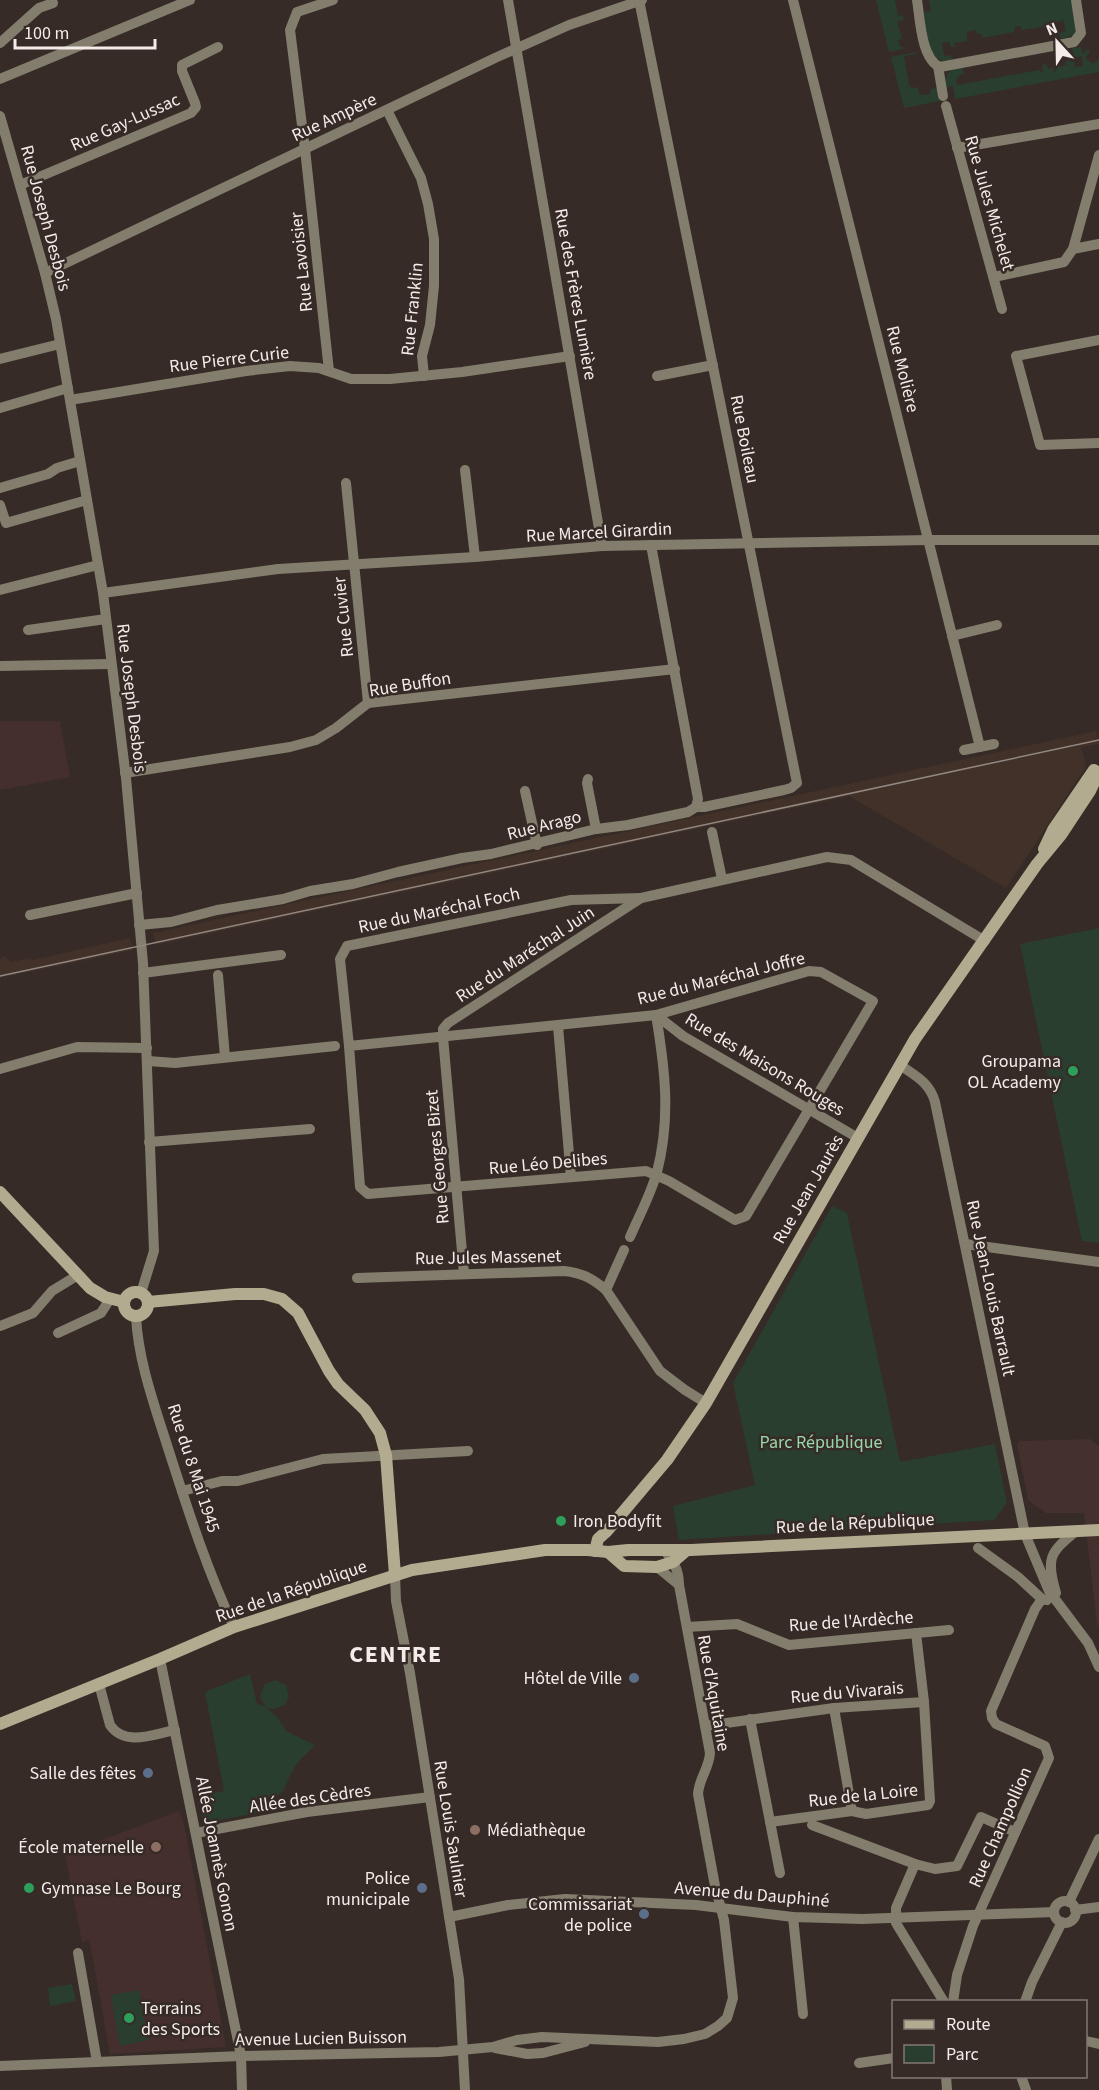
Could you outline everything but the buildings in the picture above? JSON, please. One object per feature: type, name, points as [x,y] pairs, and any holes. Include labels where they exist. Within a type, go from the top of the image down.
[{"type":"main road","name":"Rue Jean Jaurès","points":[[1037,864],[1053,830],[1099,764]]},
{"type":"main road","name":"Rue Jean Jaurès","points":[[595,1551],[598,1539],[667,1460],[706,1402],[915,1039],[1037,864],[1061,835],[1090,791],[1099,772]]},
{"type":"main road","points":[[0,1192],[95,1292],[124,1302]]},
{"type":"main road","points":[[145,1298],[144,1313],[136,1316],[126,1310],[124,1302],[130,1293],[145,1298],[252,1293],[282,1299],[298,1313],[306,1324],[328,1371],[374,1420],[380,1433],[386,1455],[394,1575]]},
{"type":"main road","name":"Rue de la République","points":[[1025,1533],[1099,1523]]},
{"type":"main road","name":"Rue de la République","points":[[0,1724],[234,1627],[412,1570],[545,1550],[608,1552],[687,1550],[1099,1530]]},
{"type":"main road","points":[[607,1531],[608,1552],[616,1561],[625,1566],[657,1567],[673,1562],[687,1550]]},
{"type":"main road","points":[[625,1566],[623,1557],[628,1550]]},
{"type":"street","points":[[0,79],[169,4],[190,0]]},
{"type":"street","name":"Rue Lavoisier","points":[[329,371],[290,30],[297,12],[333,0]]},
{"type":"street","name":"Rue des Frères Lumière","points":[[508,0],[602,546]]},
{"type":"street","name":"Rue Ampère","points":[[45,273],[516,48],[569,25],[640,0]]},
{"type":"street","name":"Rue Boileau","points":[[640,0],[797,783],[784,790],[696,807]]},
{"type":"street","name":"Rue Molière","points":[[793,0],[980,747]]},
{"type":"street","name":"Rue Jules Michelet","points":[[916,0],[927,53],[929,59],[938,66],[957,148],[1002,309]]},
{"type":"street","points":[[938,66],[1074,42],[1079,39],[1081,33],[1076,0]]},
{"type":"street","points":[[0,43],[39,9],[52,3]]},
{"type":"street","name":"Rue Gay-Lussac","points":[[20,185],[190,112],[196,107],[182,71],[182,65],[218,47]]},
{"type":"street","name":"Rue Franklin","points":[[387,110],[421,178],[434,239],[434,286],[430,325],[422,356],[424,376]]},
{"type":"street","name":"Rue Joseph Desbois","points":[[0,116],[45,273],[68,388],[103,593],[125,773],[143,973],[154,1251],[145,1298]]},
{"type":"street","points":[[957,148],[1099,124]]},
{"type":"street","points":[[994,277],[1064,262],[1074,249],[1099,155]]},
{"type":"street","points":[[1074,249],[1099,244]]},
{"type":"street","points":[[1099,340],[1016,356],[1040,445],[1099,443]]},
{"type":"street","points":[[0,359],[60,344]]},
{"type":"street","name":"Rue Pierre Curie","points":[[70,400],[171,382],[290,366],[319,368],[351,379],[390,379],[462,372],[570,356]]},
{"type":"street","points":[[657,376],[713,365]]},
{"type":"street","points":[[0,408],[68,388]]},
{"type":"street","points":[[0,488],[48,474],[57,468],[80,461]]},
{"type":"street","points":[[465,470],[475,556]]},
{"type":"street","name":"Rue Cuvier","points":[[346,483],[368,704]]},
{"type":"street","points":[[0,505],[6,523],[87,500]]},
{"type":"street","name":"Rue Marcel Girardin","points":[[103,593],[278,569],[602,546],[928,540],[1099,540]]},
{"type":"street","points":[[651,544],[698,799],[696,807]]},
{"type":"street","points":[[0,591],[98,565]]},
{"type":"street","points":[[28,630],[106,619]]},
{"type":"street","points":[[952,636],[997,625]]},
{"type":"street","points":[[0,666],[111,664]]},
{"type":"street","name":"Rue Buffon","points":[[125,773],[279,749],[316,740],[368,704],[675,669]]},
{"type":"street","points":[[964,750],[994,744]]},
{"type":"street","points":[[588,780],[596,829]]},
{"type":"street","points":[[525,791],[537,845]]},
{"type":"street","name":"Rue Arago","points":[[139,925],[171,922],[217,910],[254,905],[310,891],[380,878],[398,872],[537,845],[596,829],[628,825],[688,812],[696,807]]},
{"type":"street","points":[[712,832],[722,879]]},
{"type":"street","name":"Rue du Maréchal Juin","points":[[442,1037],[443,1029],[448,1023],[640,898],[827,857],[851,860],[985,941]]},
{"type":"street","points":[[30,915],[137,893]]},
{"type":"street","name":"Rue du Maréchal Foch","points":[[349,1046],[340,959],[347,946],[571,900],[640,898]]},
{"type":"street","points":[[143,973],[281,955]]},
{"type":"street","name":"Rue du Maréchal Joffre","points":[[442,1037],[656,1015],[809,971],[821,972],[873,1001],[808,1110]]},
{"type":"street","points":[[218,975],[225,1058]]},
{"type":"street","points":[[630,1237],[656,1175],[665,1136],[666,1078],[656,1015]]},
{"type":"street","name":"Rue des Maisons Rouges","points":[[656,1015],[683,1036],[858,1138]]},
{"type":"street","points":[[558,1026],[571,1177]]},
{"type":"street","points":[[349,1046],[442,1037]]},
{"type":"street","name":"Rue Georges Bizet","points":[[442,1037],[464,1274]]},
{"type":"street","points":[[148,1061],[175,1063],[335,1046]]},
{"type":"street","name":"Rue Léo Delibes","points":[[349,1046],[360,1187],[368,1194],[646,1171],[735,1220],[746,1216],[808,1110]]},
{"type":"street","points":[[0,1069],[77,1047],[147,1048]]},
{"type":"street","name":"Rue Jean-Louis Barrault","points":[[900,1065],[918,1077],[933,1094],[1025,1533],[1042,1578],[1088,1643],[1099,1667]]},
{"type":"street","points":[[149,1142],[309,1129]]},
{"type":"street","points":[[965,1244],[1099,1262]]},
{"type":"street","points":[[606,1290],[624,1250]]},
{"type":"street","name":"Rue Jules Massenet","points":[[357,1278],[564,1271],[582,1273],[595,1280],[606,1290],[660,1371],[706,1402]]},
{"type":"street","points":[[0,1326],[33,1313],[52,1291],[78,1275]]},
{"type":"street","points":[[58,1332],[101,1313],[110,1299]]},
{"type":"street","name":"Rue du 8 Mai 1945","points":[[136,1316],[144,1368],[182,1491],[210,1574],[234,1627]]},
{"type":"street","points":[[182,1491],[222,1481],[238,1481],[323,1460],[468,1451]]},
{"type":"street","points":[[978,1548],[1018,1577],[1042,1599],[1058,1603],[1050,1571],[1053,1553],[1076,1531]]},
{"type":"street","name":"Rue d'Aquitaine","points":[[462,2050],[493,2047],[517,2040],[542,2037],[658,2042],[684,2039],[705,2034],[727,2018],[733,1998],[721,1909],[698,1794],[698,1785],[709,1764],[710,1753],[679,1576],[664,1550]]},
{"type":"street","points":[[657,1567],[679,1585]]},
{"type":"street","name":"Rue Louis Saulnier","points":[[394,1575],[396,1601],[410,1673],[459,1979],[465,2090]]},
{"type":"street","name":"Rue Champollion","points":[[953,2000],[957,1975],[977,1916],[1048,1758],[1045,1746],[996,1724],[991,1711],[1035,1609],[1042,1599]]},
{"type":"street","name":"Rue de l'Ardèche","points":[[687,1627],[737,1624],[789,1645],[949,1630]]},
{"type":"street","name":"Rue du Vivarais","points":[[705,1726],[834,1708],[924,1702],[915,1633]]},
{"type":"street","points":[[1088,1643],[1099,1640]]},
{"type":"street","name":"Allée Joannès Gonon","points":[[160,1659],[241,2056],[242,2090]]},
{"type":"street","points":[[99,1684],[113,1729],[131,1738],[176,1730]]},
{"type":"street","name":"Rue de la Loire","points":[[770,1822],[852,1811],[866,1814],[928,1805],[930,1801],[924,1702]]},
{"type":"street","points":[[834,1708],[852,1811]]},
{"type":"street","points":[[750,1719],[780,1873]]},
{"type":"street","name":"Allée des Cèdres","points":[[196,1833],[307,1812],[430,1797]]},
{"type":"street","points":[[812,1825],[915,1864],[935,1869],[957,1866],[981,1817],[1015,1832]]},
{"type":"street","points":[[1099,1839],[1072,1906],[1072,1920],[1062,1922],[1056,1918],[1054,1912],[1059,1903],[1072,1906],[1099,1907]]},
{"type":"street","points":[[915,1864],[896,1908],[896,1917],[899,1930],[943,2000]]},
{"type":"street","name":"Avenue du Dauphiné","points":[[449,1917],[508,1905],[565,1899],[696,1905],[793,1917],[977,1916],[1054,1912]]},
{"type":"street","points":[[793,1917],[803,2014]]},
{"type":"street","points":[[1025,2000],[1062,1922]]},
{"type":"street","points":[[78,1953],[98,2062]]},
{"type":"street","name":"Rue d'Aquitaine","points":[[493,2047],[527,2054],[543,2053],[591,2040]]},
{"type":"street","name":"Avenue Lucien Buisson","points":[[0,2066],[462,2050]]},
{"type":"street","points":[[859,2063],[892,2058]]},
{"type":"shaded area","points":[[0,721],[60,721],[70,777],[0,790]]},
{"type":"shaded area","points":[[1096,731],[1099,744],[1081,747],[1086,767],[1006,888],[849,796],[156,945],[153,933]]},
{"type":"shaded area","points":[[130,938],[133,950],[0,978],[0,959],[4,956],[11,962],[31,958],[32,960]]},
{"type":"shaded area","points":[[1090,1439],[1099,1446],[1099,1625],[1097,1625],[1084,1513],[1046,1513],[1028,1500],[1017,1444],[1020,1441]]},
{"type":"shaded area","points":[[179,1811],[184,1824],[226,2047],[110,2054],[90,1943],[89,1940],[82,1942],[65,1854]]},
{"type":"green space","points":[[876,0],[895,0],[898,16],[903,15],[904,20],[897,21],[902,39],[898,40],[900,47],[904,49],[889,52]]},
{"type":"green space","points":[[929,0],[1073,0],[1077,33],[1072,38],[1072,35],[1061,39],[1058,33],[1066,31],[1063,20],[1042,27],[1022,30],[1020,26],[1015,27],[1014,32],[982,38],[976,30],[967,32],[967,41],[954,43],[955,47],[951,47],[949,42],[942,43],[944,56],[951,55],[952,61],[943,61],[932,53],[927,38],[923,13],[931,11]]},
{"type":"green space","points":[[1081,47],[1083,54],[1088,49],[1090,51],[1085,58],[1094,64],[1099,58],[1099,72],[955,99],[953,86],[946,87],[949,72],[962,67],[964,74],[959,75],[956,79],[957,85],[1039,70],[1043,74],[1042,65],[1046,64],[1048,69],[1066,65],[1066,61],[1070,60],[1074,62],[1075,67],[1083,66],[1082,56],[1074,58],[1072,48]]},
{"type":"green space","points":[[916,52],[917,54],[904,56],[909,85],[912,88],[918,87],[920,95],[931,94],[930,89],[938,88],[940,101],[904,108],[891,57]]},
{"type":"green space","name":"Groupama OL Academy","points":[[1099,928],[1099,1243],[1082,1241],[1020,944]]},
{"type":"green space","name":"Parc République","points":[[832,1206],[847,1213],[900,1462],[995,1444],[1007,1503],[994,1520],[679,1540],[673,1506],[755,1485],[733,1383]]},
{"type":"green space","points":[[250,1674],[257,1704],[265,1706],[260,1697],[264,1685],[275,1680],[286,1685],[289,1697],[285,1705],[274,1709],[267,1708],[278,1718],[286,1731],[315,1745],[295,1767],[282,1792],[257,1800],[263,1812],[203,1823],[198,1796],[224,1791],[205,1692]]},
{"type":"green space","points":[[72,1984],[76,2001],[50,2006],[48,1988]]},
{"type":"green space","name":"Terrains des Sports","points":[[139,1990],[148,2040],[120,2046],[111,1995]]},
{"type":"tram line","points":[[0,976],[1099,740]]},
{"type":"place","name":"Groupama OL Academy","points":[[1073,1071]]},
{"type":"place","name":"Iron Bodyfit","points":[[561,1521]]},
{"type":"place","name":"Hôtel de Ville","points":[[634,1678]]},
{"type":"place","name":"Salle des fêtes","points":[[148,1773]]},
{"type":"place","name":"Médiathèque","points":[[475,1830]]},
{"type":"place","name":"École maternelle","points":[[156,1847]]},
{"type":"place","name":"Gymnase Le Bourg","points":[[29,1888]]},
{"type":"place","name":"Police municipale","points":[[422,1888]]},
{"type":"place","name":"Commissariat de police","points":[[644,1914]]},
{"type":"place","name":"Terrains des Sports","points":[[129,2018]]},
{"type":"district","name":"CENTRE","points":[[396,1654]]}]
